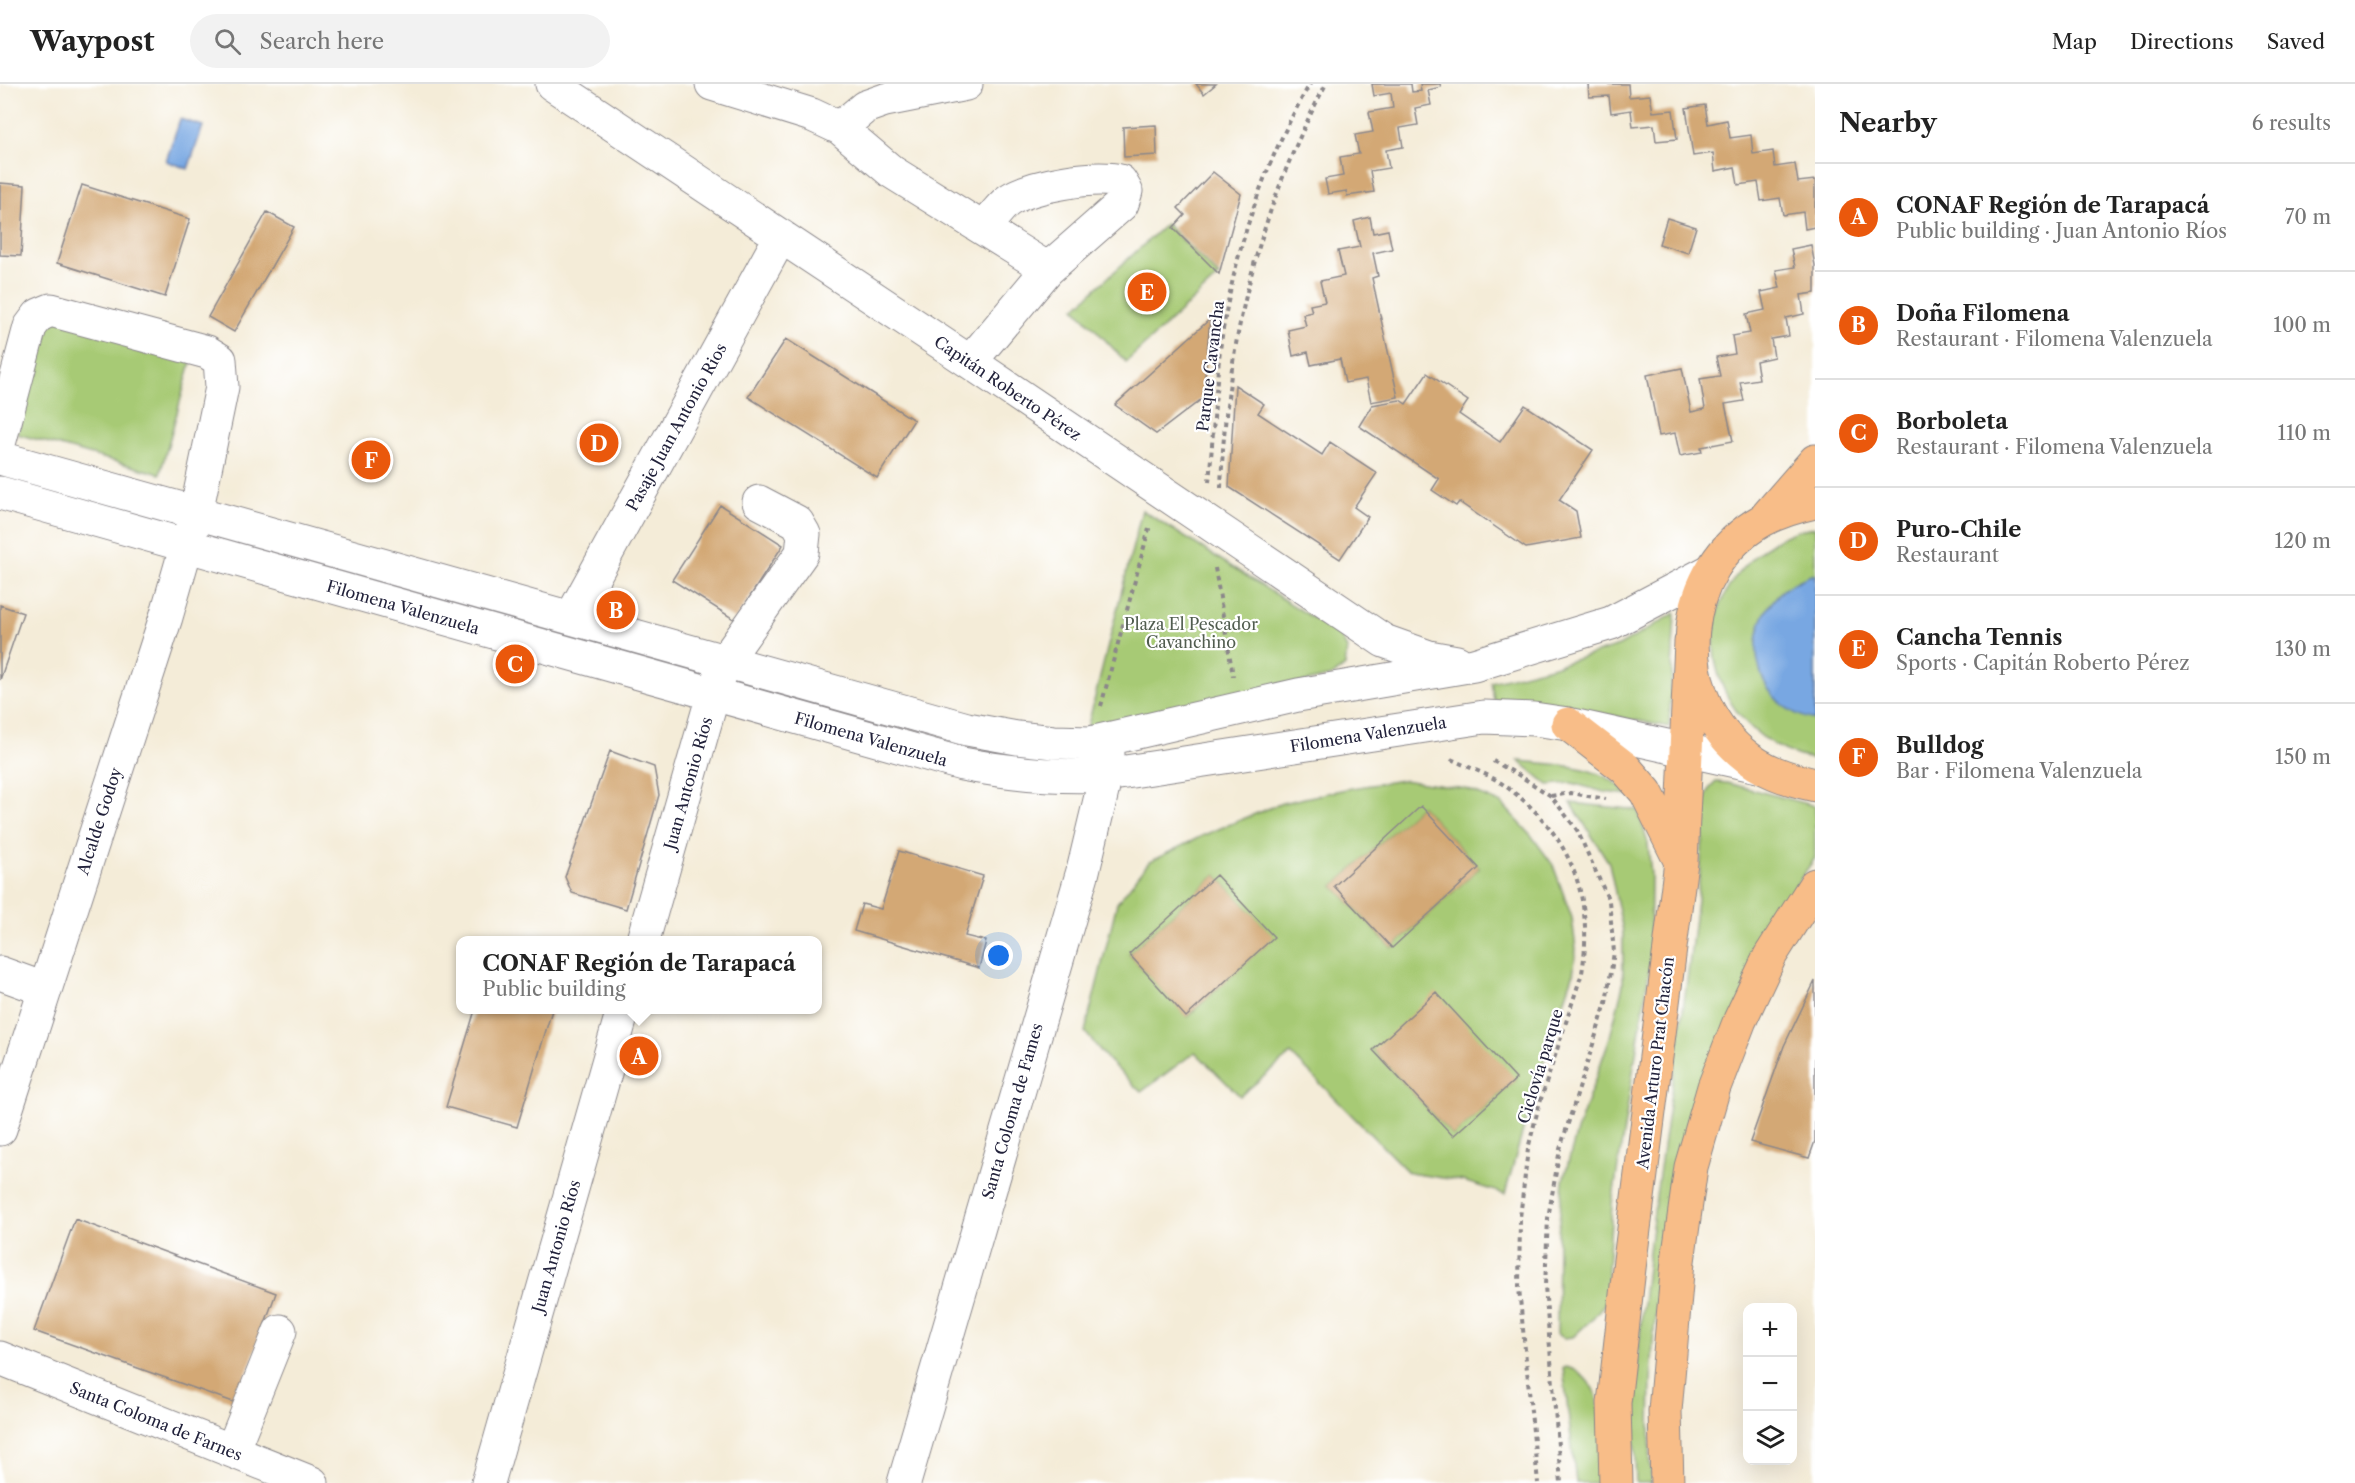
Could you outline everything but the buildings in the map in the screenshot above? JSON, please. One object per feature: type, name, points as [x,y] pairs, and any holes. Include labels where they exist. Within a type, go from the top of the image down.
[{"type":"main road","name":"Avenida Arturo Prat Chacón","points":[[1763,520],[1815,461]]},
{"type":"main road","name":"Avenida Arturo Prat Chacón","points":[[1616,1483],[1614,1403],[1630,1257],[1681,862],[1693,618],[1710,571],[1725,551],[1763,520],[1789,508],[1815,502]]},
{"type":"main road","name":"Avenida Arturo Prat Chacón","points":[[1691,642],[1692,668],[1699,692],[1709,715],[1730,741],[1762,767],[1788,779],[1815,785]]},
{"type":"main road","points":[[1568,724],[1625,768],[1646,792],[1681,862]]},
{"type":"main road","points":[[1667,1483],[1665,1411],[1678,1261],[1691,1167],[1714,1087],[1740,1020],[1770,956],[1815,885]]},
{"type":"street","name":"Capitán Roberto Pérez","points":[[552,84],[1384,641],[1429,657],[1474,666]]},
{"type":"street","points":[[712,84],[812,115],[840,128],[892,172],[1048,269]]},
{"type":"street","points":[[840,128],[865,107],[885,100],[966,84]]},
{"type":"street","points":[[970,362],[1048,269],[1122,204],[1126,191],[1120,181],[1106,178],[1034,188],[1008,201],[984,228]]},
{"type":"street","name":"Pasaje Juan Antonio Rios","points":[[571,618],[781,236]]},
{"type":"street","name":"Alcalde Godoy","points":[[0,440],[30,327],[39,315],[51,309],[207,352],[220,360],[222,387],[196,513],[166,617],[0,1129]]},
{"type":"street","name":"Filomena Valenzuela","points":[[0,458],[967,729],[1054,742],[1100,740],[1298,694],[1474,666],[1611,623],[1710,571]]},
{"type":"street","name":"Filomena Valenzuela","points":[[0,493],[962,764],[1013,773],[1079,777],[1106,775],[1484,717],[1534,719],[1568,724],[1762,767]]},
{"type":"street","name":"Juan Antonio Ríos","points":[[644,936],[713,694],[725,661],[802,553],[804,534],[797,522],[759,502]]},
{"type":"street","name":"Santa Coloma de Fames","points":[[903,1483],[1083,871],[1106,775],[1100,740]]},
{"type":"street","points":[[0,974],[44,989]]},
{"type":"street","name":"Juan Antonio Ríos","points":[[488,1483],[622,1014]]},
{"type":"street","points":[[232,1451],[280,1331]]},
{"type":"street","name":"Santa Coloma de Farnes","points":[[0,1358],[312,1483]]},
{"type":"path","name":"Parque Cavancha","points":[[1213,526],[1221,349],[1232,287],[1249,225],[1281,138],[1310,84]]},
{"type":"path","points":[[1213,526],[1234,348],[1246,290],[1276,189],[1294,147],[1326,84]]},
{"type":"path","points":[[1100,740],[1150,523],[1159,529]]},
{"type":"path","points":[[1223,571],[1214,565],[1234,681]]},
{"type":"path","name":"Ciclovía parque","points":[[1426,725],[1451,759],[1500,782],[1536,811],[1560,843],[1578,878],[1586,914],[1582,973],[1528,1149],[1520,1218],[1519,1288],[1538,1483]]},
{"type":"path","points":[[1493,761],[1551,796],[1577,830],[1609,901],[1612,975],[1606,1003],[1560,1149],[1548,1218],[1545,1286],[1561,1483]]},
{"type":"green space","points":[[1166,224],[1219,276],[1126,362],[1075,308]]},
{"type":"green space","points":[[49,316],[193,355],[160,474],[17,434]]},
{"type":"green space","name":"Plaza El Pescador Cavanchino","points":[[1142,510],[1340,635],[1347,649],[1345,666],[1332,676],[1086,733]]},
{"type":"green space","points":[[1815,527],[1815,760],[1781,748],[1752,729],[1732,704],[1718,675],[1714,643],[1718,612],[1732,581],[1757,554],[1770,544],[1784,536]]},
{"type":"green space","points":[[1675,613],[1669,727],[1584,710],[1494,700],[1491,682],[1551,667],[1619,646]]},
{"type":"green space","points":[[1519,761],[1564,765],[1593,772],[1619,785],[1630,795],[1604,792],[1572,783],[1548,785]]},
{"type":"green space","points":[[1402,780],[1466,789],[1502,804],[1531,835],[1553,865],[1572,918],[1576,949],[1573,975],[1536,1085],[1505,1194],[1463,1181],[1409,1173],[1291,1054],[1240,1096],[1195,1052],[1141,1092],[1109,1061],[1085,1032],[1117,903],[1149,862],[1204,835],[1282,803]],"holes":[[[1421,806],[1479,868],[1392,948],[1334,886]],[[1216,875],[1273,937],[1187,1017],[1129,954]],[[1373,1050],[1516,1079],[1453,1136]]]},
{"type":"green space","points":[[1716,782],[1815,806],[1815,858],[1796,885],[1676,1167],[1663,1245],[1654,1324],[1650,1404],[1651,1483],[1636,1483],[1635,1409],[1643,1299],[1692,944],[1706,797]]},
{"type":"green space","points":[[1571,803],[1638,810],[1648,844],[1651,875],[1650,966],[1612,1204],[1606,1302],[1573,1337],[1564,1338],[1557,1334],[1558,1233],[1563,1181],[1577,1131],[1610,1037],[1623,985],[1623,931],[1609,863]]},
{"type":"green space","points":[[1563,1367],[1575,1370],[1590,1384],[1598,1402],[1601,1483],[1576,1483]]},
{"type":"water","points":[[180,119],[203,126],[188,169],[166,161]]},
{"type":"water","points":[[1815,575],[1815,720],[1795,713],[1779,702],[1767,687],[1760,670],[1757,651],[1758,632],[1765,614],[1776,597],[1788,587]]},
{"type":"place","name":"Cancha Tennis","points":[[1147,292]]},
{"type":"place","name":"Puro-Chile","points":[[599,443]]},
{"type":"place","name":"Bulldog","points":[[371,460]]},
{"type":"place","name":"Doña Filomena","points":[[616,610]]},
{"type":"place","name":"Borboleta","points":[[515,664]]},
{"type":"place","name":"CONAF Región de Tarapacá","points":[[639,1056]]}]
